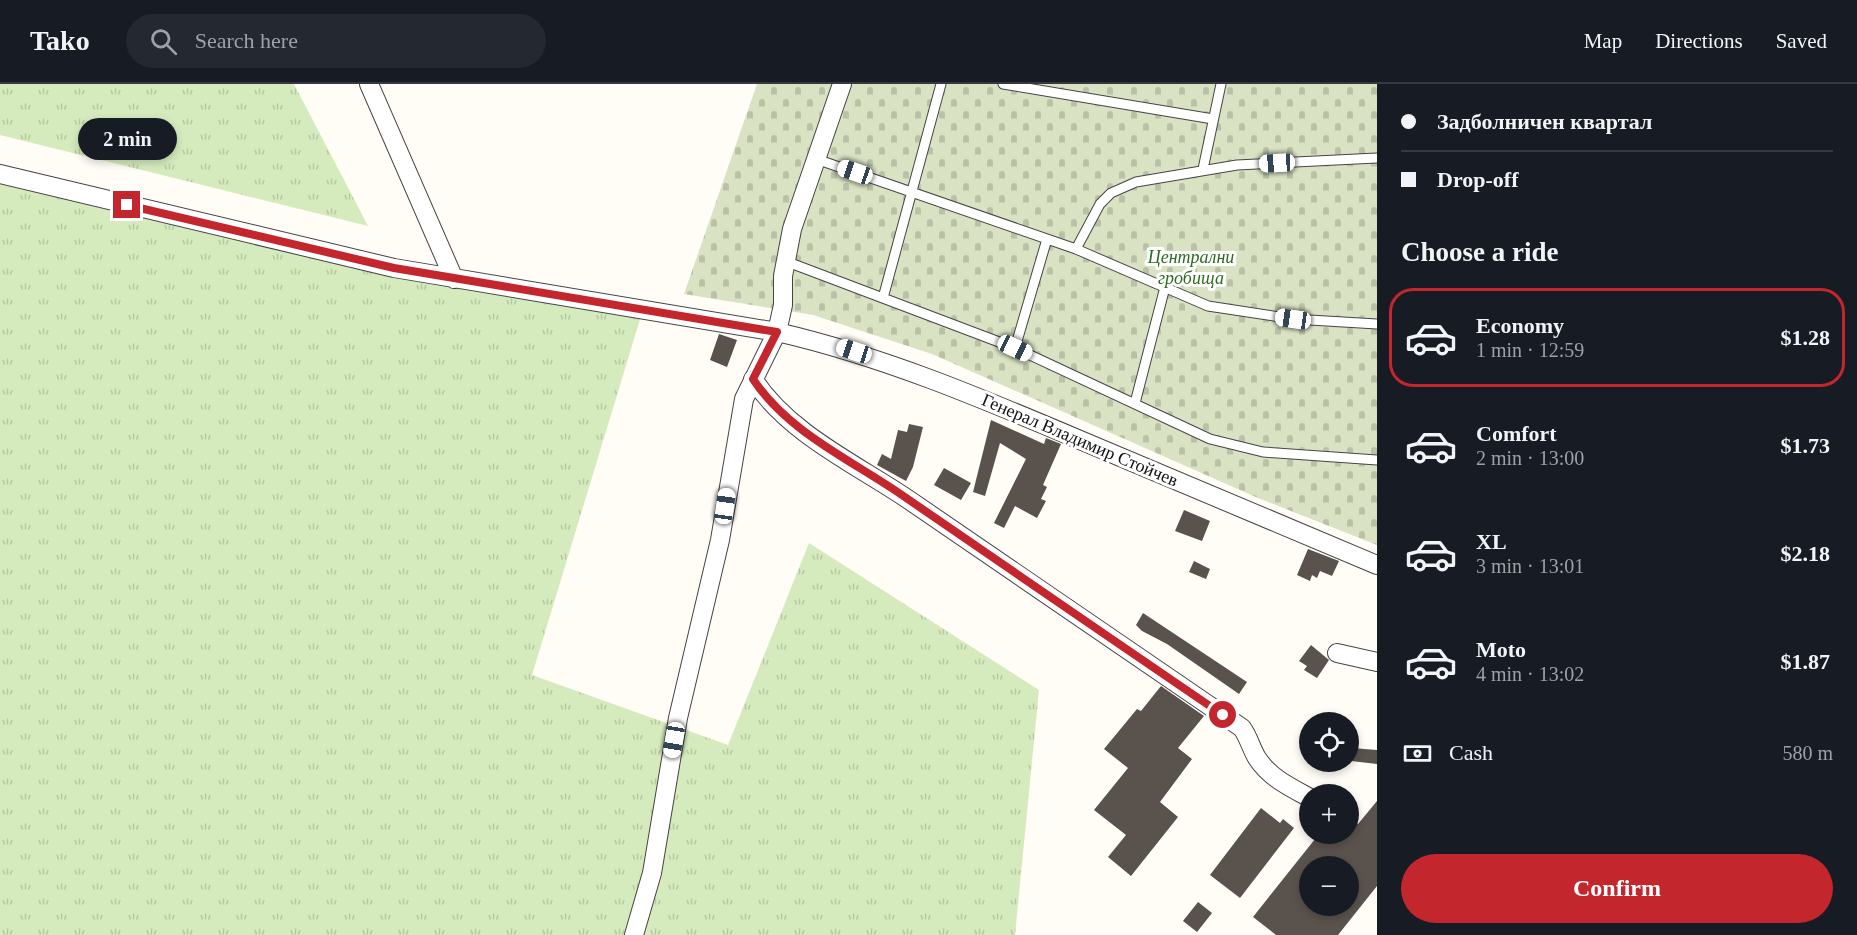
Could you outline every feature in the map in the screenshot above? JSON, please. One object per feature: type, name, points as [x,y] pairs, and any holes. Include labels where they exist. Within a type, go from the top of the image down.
[{"type":"street","points":[[369,84],[454,279]]},
{"type":"street","points":[[634,935],[651,873],[678,718],[720,540],[744,399],[777,332],[783,305],[785,261],[792,228],[842,84]]},
{"type":"street","name":"Генерал Владимир Стойчев","points":[[0,174],[233,231],[454,279],[777,332],[833,345],[895,365],[1377,565]]},
{"type":"street","points":[[753,379],[766,399],[797,427],[895,491],[1242,728],[1250,739],[1256,756],[1268,773],[1299,791]]},
{"type":"street","points":[[1337,653],[1377,662]]},
{"type":"lane","points":[[883,298],[941,84]]},
{"type":"lane","points":[[1003,84],[1213,119]]},
{"type":"lane","points":[[1203,169],[1221,84]]},
{"type":"lane","points":[[1076,249],[1095,211],[1112,193],[1136,182],[1203,169],[1377,158]]},
{"type":"lane","points":[[816,159],[1076,249],[1208,306],[1293,319],[1377,324]]},
{"type":"lane","points":[[1015,348],[1047,239]]},
{"type":"lane","points":[[785,261],[1015,348],[1210,439],[1263,452],[1377,460]]},
{"type":"lane","points":[[1136,403],[1165,287]]},
{"type":"green space","points":[[0,84],[294,84],[368,226],[0,135]]},
{"type":"green space","name":"Централни гробища","points":[[757,84],[1377,84],[1377,545],[1258,498],[932,354],[813,315],[684,294]]},
{"type":"green space","points":[[0,173],[641,316],[532,675],[728,745],[809,543],[1039,690],[1015,935],[0,935]]},
{"type":"building","points":[[719,334],[737,340],[727,367],[710,360]]},
{"type":"building","points":[[991,420],[1044,444],[1046,438],[1061,444],[1043,485],[1047,487],[1041,499],[1046,501],[1037,518],[1015,506],[1004,528],[994,523],[1026,459],[1000,443],[985,496],[973,492]]},
{"type":"building","points":[[909,424],[923,427],[913,467],[906,481],[877,465],[882,454],[891,459],[898,430],[907,432]]},
{"type":"building","points":[[944,468],[971,483],[961,500],[934,485]]},
{"type":"building","points":[[1184,510],[1210,521],[1202,541],[1175,531]]},
{"type":"building","points":[[1308,549],[1339,561],[1332,576],[1320,571],[1317,578],[1312,575],[1310,581],[1297,575]]},
{"type":"building","points":[[1194,561],[1210,569],[1206,579],[1189,572]]},
{"type":"building","points":[[1143,613],[1247,682],[1239,694],[1167,644],[1142,631],[1136,625]]},
{"type":"building","points":[[1311,645],[1329,660],[1317,678],[1304,670],[1307,666],[1299,661]]},
{"type":"building","points":[[1161,686],[1204,716],[1178,748],[1192,759],[1160,802],[1178,817],[1131,876],[1108,857],[1126,835],[1094,810],[1128,768],[1104,749],[1137,709],[1141,711]]},
{"type":"building","points":[[1359,749],[1377,750],[1377,764],[1359,762]]},
{"type":"building","points":[[1377,801],[1377,886],[1359,909],[1359,856],[1302,856],[1311,844],[1359,844],[1359,823]]},
{"type":"building","points":[[1261,808],[1280,823],[1283,819],[1294,828],[1240,898],[1210,875]]},
{"type":"building","points":[[1299,859],[1299,916],[1353,916],[1338,935],[1276,935],[1253,917]]},
{"type":"building","points":[[1198,902],[1212,913],[1197,932],[1183,921]]},
{"type":"route","points":[[127,205],[394,268],[777,332],[753,379],[766,399],[797,427],[895,491],[1223,715]]}]
